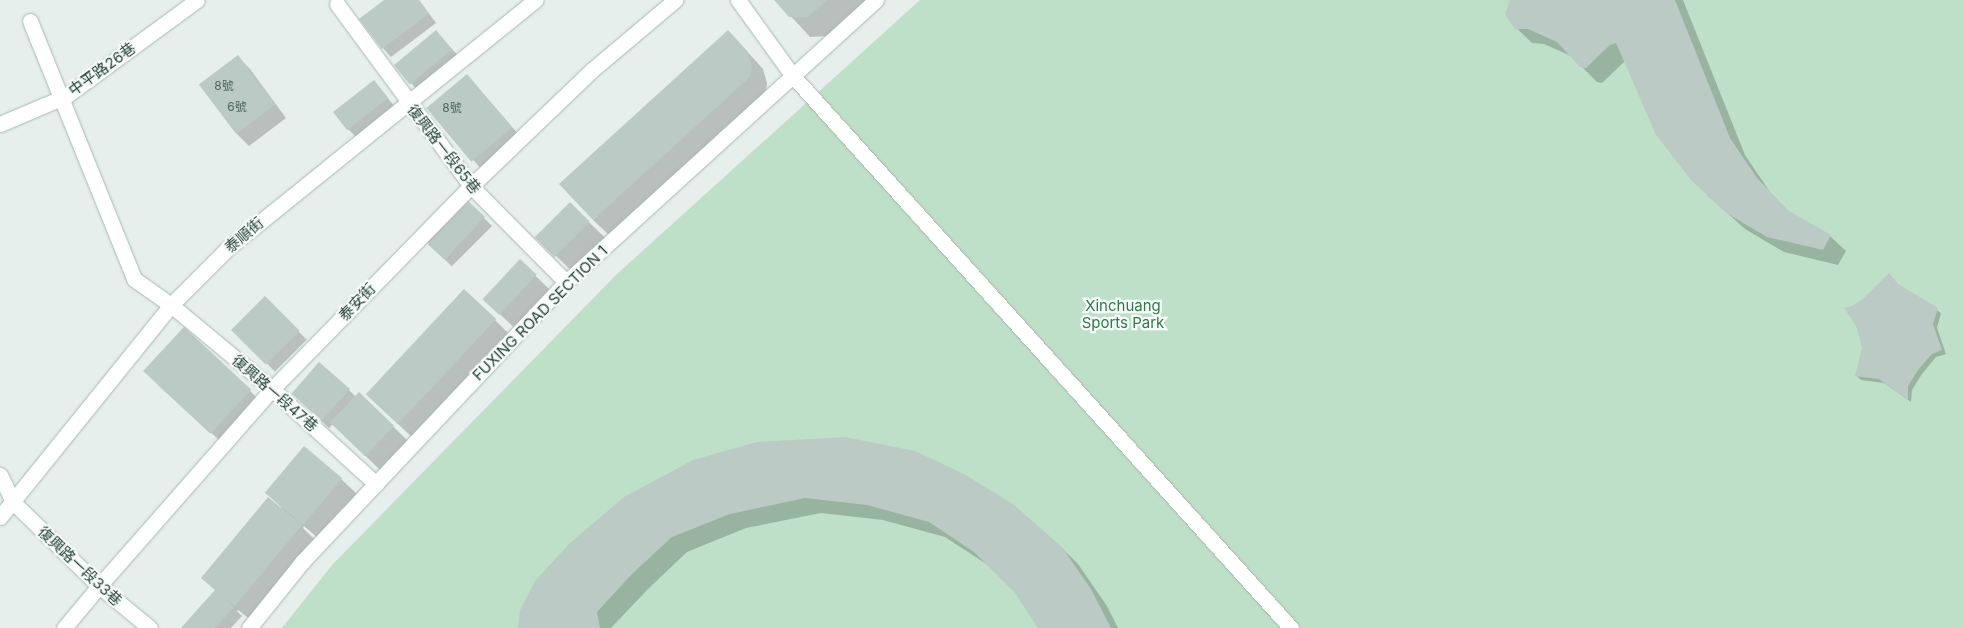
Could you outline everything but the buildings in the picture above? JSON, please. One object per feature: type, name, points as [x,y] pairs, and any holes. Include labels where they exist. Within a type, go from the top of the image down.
[{"type":"street","name":"中平路26巷","points":[[0,124],[61,98],[197,0]]},
{"type":"street","name":"泰順街","points":[[0,517],[171,305],[228,248],[535,0]]},
{"type":"street","name":"泰安街","points":[[64,628],[272,388],[470,186],[592,70],[675,0]]},
{"type":"street","points":[[738,0],[792,75],[1291,628]]},
{"type":"street","name":"FUXING ROAD SECTION 1","points":[[249,628],[302,562],[566,282],[876,0]]},
{"type":"street","name":"復興路一段65巷","points":[[337,4],[470,186],[566,282]]},
{"type":"street","name":"復興路一段47巷","points":[[30,21],[134,279],[171,305],[272,388],[376,484]]},
{"type":"street","name":"復興路一段33巷","points":[[0,475],[13,502],[99,586],[150,628]]},
{"type":"green space","name":"Xinchuang Sports Park","points":[[920,0],[1964,0],[1964,628],[282,628],[332,565],[617,274]]}]
